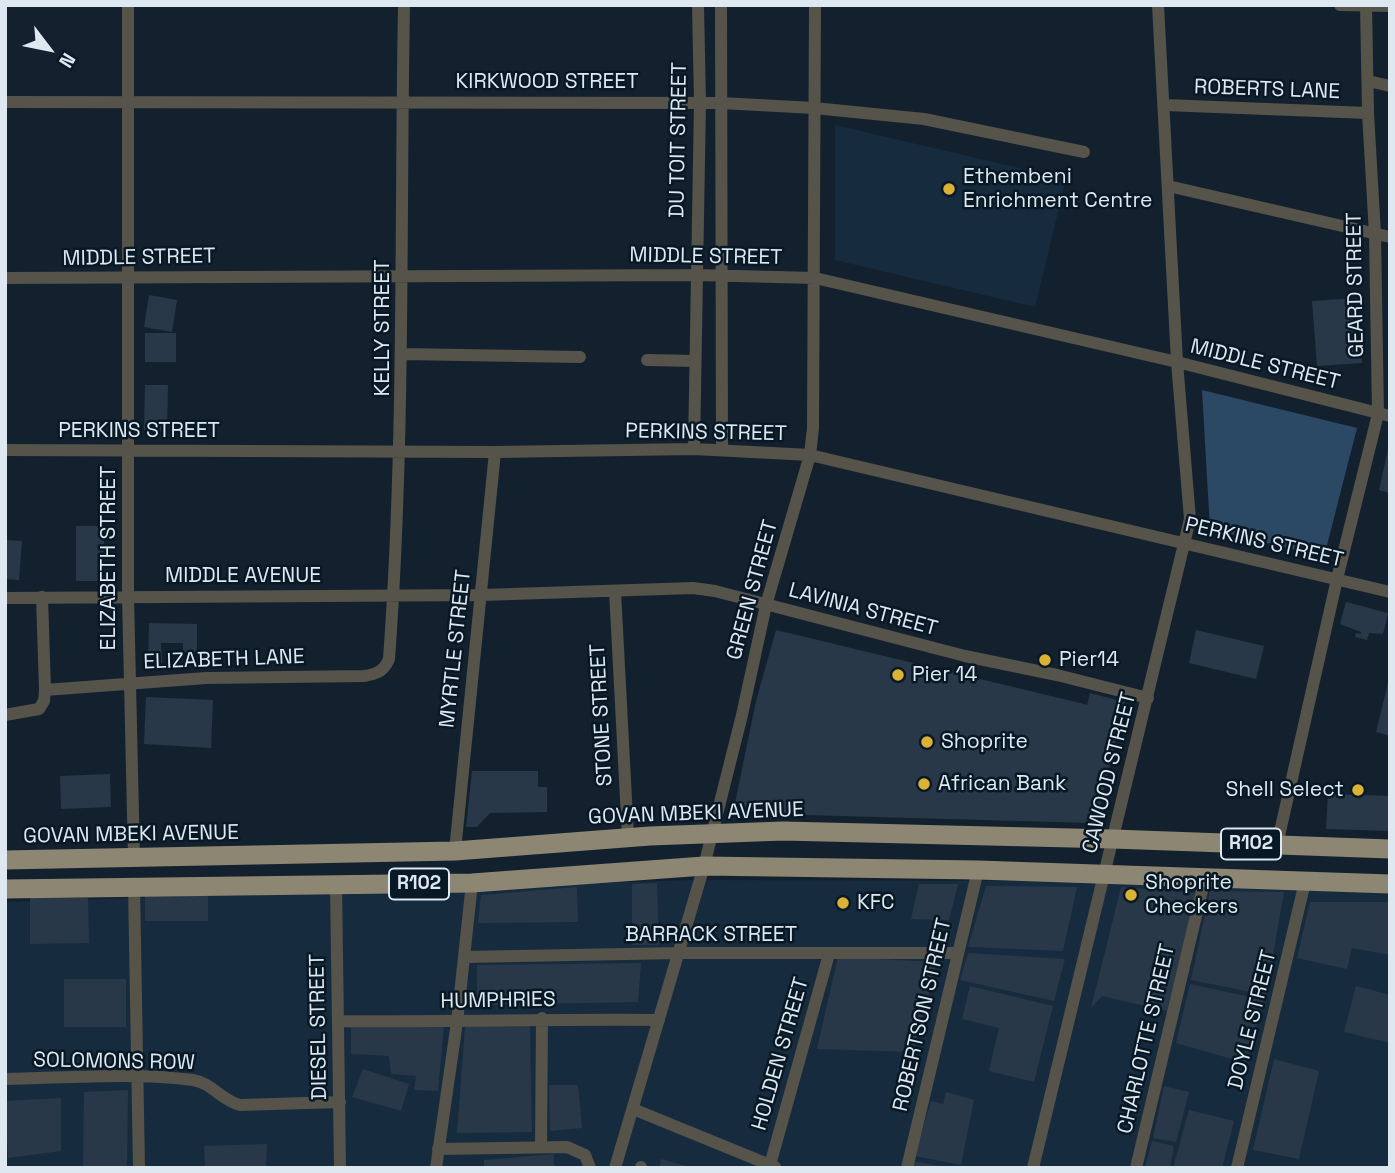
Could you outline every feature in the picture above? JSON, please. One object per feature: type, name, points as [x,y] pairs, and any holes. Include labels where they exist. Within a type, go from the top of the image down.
[{"type":"main road","name":"GOVAN MBEKI AVENUE","points":[[5,860],[455,851],[628,837],[783,831],[1390,849]]},
{"type":"main road","name":"R102","points":[[5,889],[472,883],[704,866],[978,870],[1390,884]]},
{"type":"street","name":"ELIZABETH STREET","points":[[128,5],[128,596],[134,858]]},
{"type":"street","name":"KELLY STREET","points":[[390,651],[401,451],[404,5]]},
{"type":"street","name":"DU TOIT STREET","points":[[694,449],[700,102],[698,5]]},
{"type":"street","points":[[721,5],[722,450]]},
{"type":"street","name":"GREEN STREET","points":[[616,1164],[704,866],[743,715],[766,605],[810,455],[813,428],[815,278],[815,5]]},
{"type":"street","name":"CAWOOD STREET","points":[[1033,1168],[1185,544],[1190,507],[1177,362],[1158,5]]},
{"type":"street","points":[[1340,5],[1390,6]]},
{"type":"street","name":"GEARD STREET","points":[[1278,845],[1337,579],[1384,415],[1368,113],[1366,6]]},
{"type":"street","points":[[1367,81],[1390,86]]},
{"type":"street","name":"KIRKWOOD STREET","points":[[5,102],[700,102],[814,107],[947,122],[1084,152]]},
{"type":"street","name":"ROBERTS LANE","points":[[1164,105],[1368,113]]},
{"type":"street","points":[[1168,186],[1390,237]]},
{"type":"street","name":"MIDDLE STREET","points":[[5,278],[402,275],[722,275],[815,278],[1177,362],[1384,415]]},
{"type":"street","points":[[402,354],[580,357]]},
{"type":"street","points":[[647,360],[695,361]]},
{"type":"street","name":"PERKINS STREET","points":[[5,450],[495,452],[694,449],[810,455],[1390,592]]},
{"type":"street","name":"MYRTLE STREET","points":[[455,851],[495,452]]},
{"type":"street","name":"LAVINIA STREET","points":[[482,595],[693,588],[715,591],[964,656],[1057,675],[1148,698]]},
{"type":"street","name":"STONE STREET","points":[[615,591],[628,837]]},
{"type":"street","name":"MIDDLE AVENUE","points":[[5,597],[482,595]]},
{"type":"street","points":[[5,715],[39,709],[44,701],[43,597]]},
{"type":"street","name":"ELIZABETH LANE","points":[[45,690],[206,678],[364,676],[382,671],[390,651]]},
{"type":"street","name":"ROBERTSON STREET","points":[[907,1168],[978,870]]},
{"type":"street","name":"CHARLOTTE STREET","points":[[1136,1168],[1205,878]]},
{"type":"street","name":"DOYLE STREET","points":[[1237,1168],[1305,882]]},
{"type":"street","points":[[436,1168],[457,1022],[472,883]]},
{"type":"street","name":"DIESEL STREET","points":[[336,884],[340,1168]]},
{"type":"street","points":[[134,886],[139,1168]]},
{"type":"street","name":"BARRACK STREET","points":[[464,957],[680,953],[958,953]]},
{"type":"street","name":"HOLDEN STREET","points":[[774,1166],[829,954]]},
{"type":"street","points":[[541,1147],[542,1018]]},
{"type":"street","name":"HUMPHRIES","points":[[338,1021],[457,1022],[542,1018],[659,1020]]},
{"type":"street","name":"SOLOMONS ROW","points":[[5,1079],[138,1077],[194,1080],[212,1088],[231,1103],[240,1105],[340,1102]]},
{"type":"street","points":[[633,1109],[774,1166]]},
{"type":"street","points":[[438,1149],[574,1149],[585,1155],[590,1168]]},
{"type":"shaded area","points":[[835,125],[1066,179],[1035,307],[835,260]]},
{"type":"shaded area","points":[[1202,390],[1357,428],[1324,557],[1210,529]]},
{"type":"shaded area","points":[[689,880],[1101,881],[1390,893],[1390,1168],[5,1168],[5,902]]},
{"type":"building","points":[[149,295],[177,300],[172,332],[144,327]]},
{"type":"building","points":[[1357,298],[1362,363],[1317,366],[1312,301]]},
{"type":"building","points":[[145,333],[176,333],[176,362],[145,362]]},
{"type":"building","points":[[145,385],[168,385],[167,431],[144,430]]},
{"type":"building","points":[[1390,445],[1390,493],[1379,490]]},
{"type":"building","points":[[76,526],[104,526],[104,581],[76,581]]},
{"type":"building","points":[[5,540],[22,541],[19,580],[5,579]]},
{"type":"building","points":[[1346,602],[1388,613],[1383,634],[1369,633],[1367,640],[1355,637],[1356,633],[1361,632],[1340,624]]},
{"type":"building","points":[[149,623],[197,624],[197,652],[183,653],[183,643],[161,643],[162,663],[148,663]]},
{"type":"building","points":[[776,630],[1087,705],[1090,693],[1125,702],[1097,818],[1091,823],[733,813],[756,701]]},
{"type":"building","points":[[1196,630],[1264,646],[1256,679],[1189,663]]},
{"type":"building","points":[[1390,679],[1390,736],[1376,732]]},
{"type":"building","points":[[146,697],[213,700],[211,748],[144,744]]},
{"type":"building","points":[[472,771],[538,771],[538,787],[547,787],[547,812],[490,813],[477,827],[466,827]]},
{"type":"building","points":[[110,774],[111,807],[61,809],[60,776]]},
{"type":"building","points":[[1328,794],[1390,796],[1390,831],[1326,829]]},
{"type":"building","points":[[657,883],[659,945],[632,945],[632,884]]},
{"type":"building","points":[[919,884],[958,884],[949,920],[911,919]]},
{"type":"building","points":[[986,886],[1077,887],[1063,951],[968,947]]},
{"type":"building","points":[[577,887],[578,922],[478,923],[481,895]]},
{"type":"building","points":[[1121,887],[1196,893],[1167,1011],[1102,996],[1091,1008]]},
{"type":"building","points":[[1210,891],[1284,892],[1266,995],[1191,980]]},
{"type":"building","points":[[208,895],[208,921],[145,921],[145,896]]},
{"type":"building","points":[[30,898],[88,898],[89,943],[30,944]]},
{"type":"building","points":[[1310,902],[1390,902],[1390,955],[1352,948],[1347,969],[1297,958]]},
{"type":"building","points":[[968,953],[1065,959],[1054,1001],[960,980]]},
{"type":"building","points":[[838,957],[937,962],[914,1052],[817,1049]]},
{"type":"building","points":[[641,963],[638,1002],[477,1005],[477,965]]},
{"type":"building","points":[[64,979],[126,979],[126,1027],[64,1027]]},
{"type":"building","points":[[1190,984],[1264,1000],[1246,1063],[1176,1043]]},
{"type":"building","points":[[970,986],[1053,1006],[1034,1082],[989,1071],[999,1028],[962,1019]]},
{"type":"building","points":[[1356,986],[1390,995],[1390,1043],[1344,1032]]},
{"type":"building","points":[[444,1025],[438,1091],[414,1090],[416,1076],[391,1074],[389,1056],[351,1054],[351,1026]]},
{"type":"building","points":[[530,1025],[532,1132],[457,1133],[465,1027]]},
{"type":"building","points":[[1274,1059],[1319,1071],[1299,1159],[1253,1150]]},
{"type":"building","points":[[363,1069],[409,1084],[401,1111],[352,1097]]},
{"type":"building","points":[[549,1085],[578,1085],[582,1128],[550,1131]]},
{"type":"building","points":[[1164,1086],[1189,1092],[1176,1142],[1153,1138]]},
{"type":"building","points":[[128,1090],[127,1168],[83,1168],[84,1092]]},
{"type":"building","points":[[946,1092],[974,1100],[961,1165],[915,1156],[931,1101],[943,1104]]},
{"type":"building","points":[[61,1098],[61,1151],[8,1158],[5,1101]]},
{"type":"building","points":[[1189,1110],[1234,1121],[1222,1168],[1173,1168]]},
{"type":"building","points":[[1152,1141],[1174,1146],[1170,1168],[1145,1168]]},
{"type":"building","points":[[267,1144],[266,1168],[205,1168],[204,1146]]},
{"type":"building","points":[[554,1154],[554,1168],[484,1168],[484,1160]]},
{"type":"building","points":[[661,1159],[689,1167],[689,1168],[659,1168]]},
{"type":"building","points":[[913,1161],[940,1166],[940,1168],[912,1168]]},
{"type":"place","name":"Ethembeni Enrichment Centre","points":[[949,189]]},
{"type":"place","name":"Pier14","points":[[1045,660]]},
{"type":"place","name":"Pier 14","points":[[898,675]]},
{"type":"place","name":"Shoprite","points":[[927,742]]},
{"type":"place","name":"African Bank","points":[[924,784]]},
{"type":"place","name":"Shell Select","points":[[1358,790]]},
{"type":"place","name":"Shoprite Checkers","points":[[1131,895]]},
{"type":"place","name":"KFC","points":[[843,903]]}]
